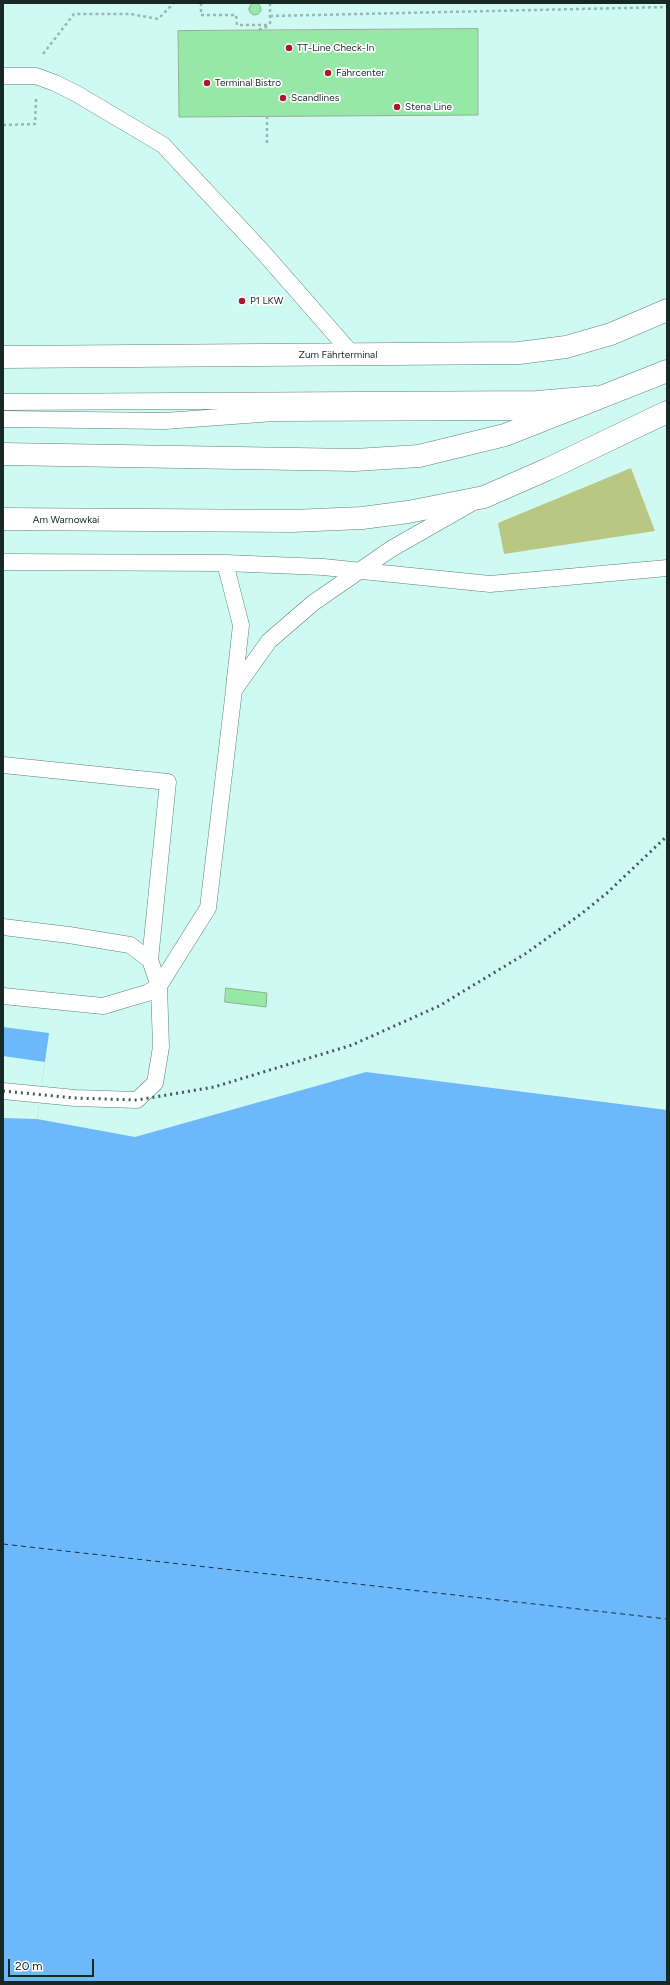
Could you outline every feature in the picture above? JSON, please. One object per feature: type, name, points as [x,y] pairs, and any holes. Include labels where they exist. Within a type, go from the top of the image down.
[{"type":"street","name":"Zum Fährterminal","points":[[3,356],[519,353],[566,347],[611,334],[667,310]]},
{"type":"street","points":[[3,454],[355,460],[419,456],[505,435],[667,371]]},
{"type":"street","points":[[484,497],[548,469],[667,412]]},
{"type":"street","name":"Am Warnowkai","points":[[3,520],[332,520],[408,512],[484,497]]},
{"type":"lane","points":[[3,76],[36,76],[77,94],[164,145],[262,251],[353,354]]},
{"type":"lane","points":[[3,402],[537,399],[614,392]]},
{"type":"lane","points":[[3,419],[165,421],[274,413],[522,412],[582,405]]},
{"type":"lane","points":[[234,690],[269,642],[313,603],[391,549],[484,497]]},
{"type":"lane","points":[[3,562],[225,563],[360,570],[490,584],[667,568]]},
{"type":"lane","points":[[3,996],[103,1006],[148,993],[159,986],[208,908],[241,625],[225,563]]},
{"type":"lane","points":[[3,765],[168,782],[150,960],[159,986],[161,1047],[155,1083],[137,1100],[75,1098],[3,1091]]},
{"type":"lane","points":[[3,928],[69,935],[130,945],[150,960]]},
{"type":"path","points":[[3,125],[35,124],[36,76],[40,58],[74,14],[131,14],[158,19],[174,3]]},
{"type":"path","points":[[201,3],[201,15],[236,15],[237,24],[270,25]]},
{"type":"path","points":[[270,3],[270,25]]},
{"type":"path","points":[[270,16],[667,7]]},
{"type":"path","points":[[259,30],[270,25]]},
{"type":"path","points":[[267,116],[267,146]]},
{"type":"green space","points":[[631,468],[655,531],[504,554],[498,523]]},
{"type":"water","points":[[3,1027],[49,1033],[37,1119],[135,1137],[366,1072],[667,1110],[667,1982],[3,1982]]},
{"type":"pier","points":[[3,1056],[45,1062],[37,1119],[3,1118]]},
{"type":"building","points":[[253,3],[257,3],[261,9],[257,15],[253,15],[249,11],[249,7]]},
{"type":"building","name":"Fährcenter","points":[[478,29],[478,115],[179,117],[178,31]]},
{"type":"building","points":[[226,988],[267,993],[266,1007],[225,1002]]},
{"type":"ferry route","points":[[3,1544],[667,1619]]},
{"type":"railway","points":[[3,1091],[75,1098],[137,1100],[214,1087],[352,1045],[439,1006],[525,954],[581,914],[607,893],[667,836]]},
{"type":"place","name":"TT-Line Check-In","points":[[289,48]]},
{"type":"place","name":"Fährcenter","points":[[328,73]]},
{"type":"place","name":"Terminal Bistro","points":[[207,83]]},
{"type":"place","name":"Scandlines","points":[[283,98]]},
{"type":"place","name":"Stena Line","points":[[397,107]]},
{"type":"place","name":"P1 LKW","points":[[242,301]]}]
